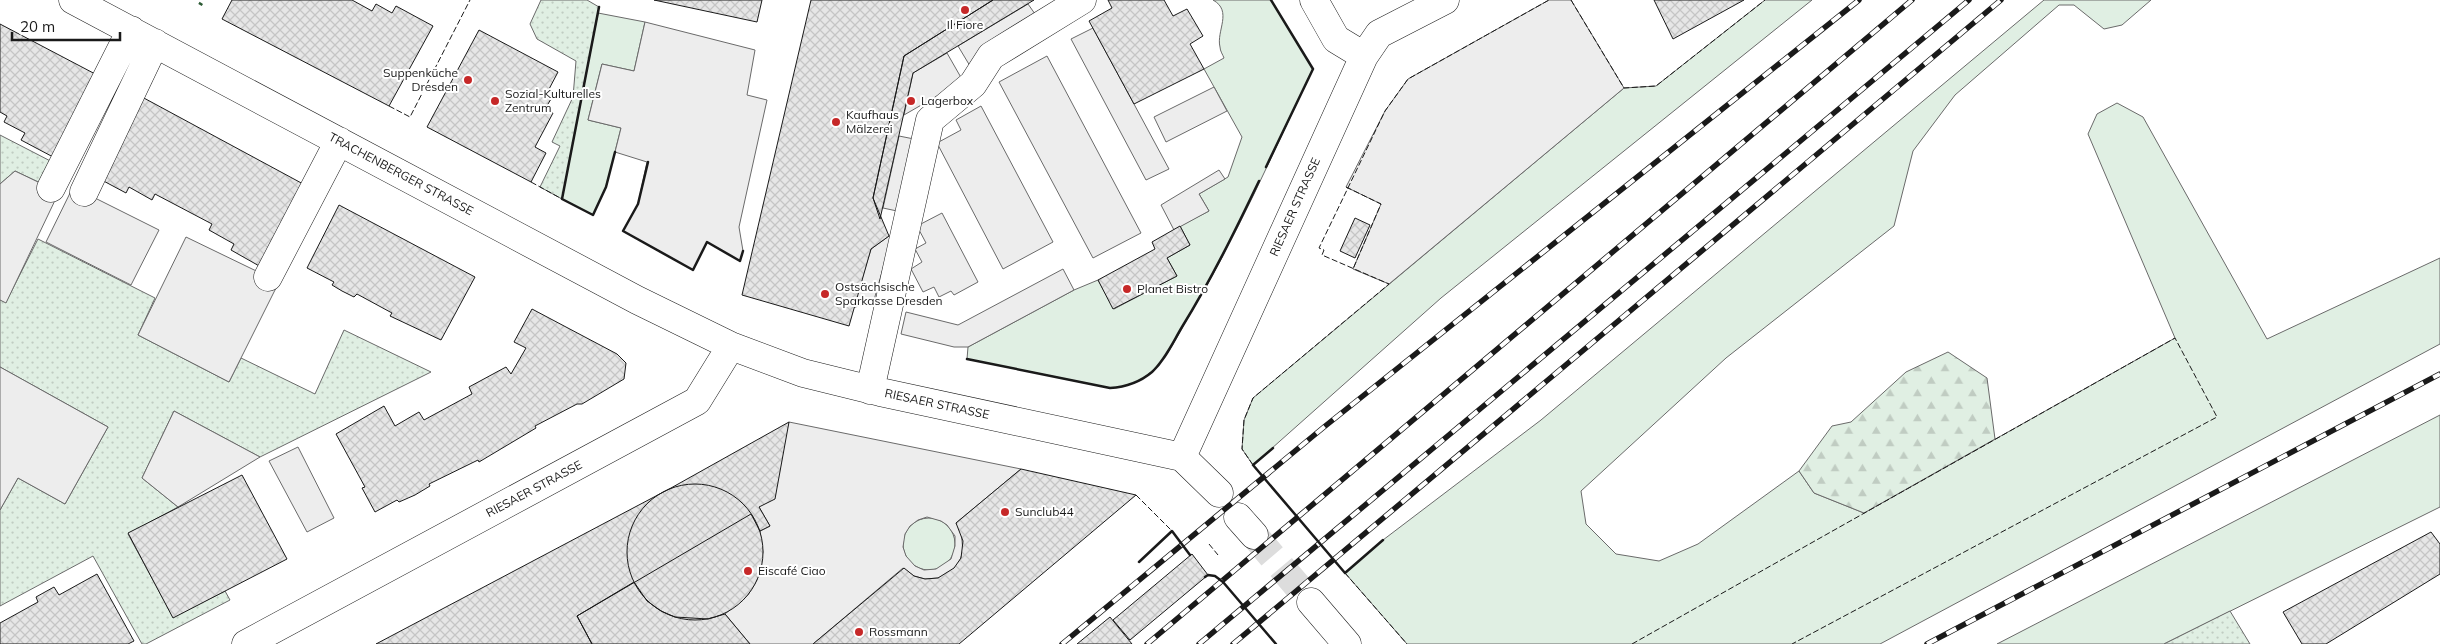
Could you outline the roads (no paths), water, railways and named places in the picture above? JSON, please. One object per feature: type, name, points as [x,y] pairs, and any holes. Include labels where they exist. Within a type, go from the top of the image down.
[{"type":"street","name":"TRACHENBERGER STRASSE","points":[[73,0],[663,314],[731,346]]},
{"type":"street","points":[[870,390],[930,120],[973,84],[991,56],[1082,0]]},
{"type":"street","points":[[1314,0],[1336,39],[1364,56]]},
{"type":"street","name":"RIESAER STRASSE","points":[[246,644],[697,401],[731,346],[802,373],[870,390],[1182,457],[1364,56],[1379,34],[1445,0]]},
{"type":"street","points":[[51,188],[131,30]]},
{"type":"street","points":[[84,192],[155,43]]},
{"type":"street","points":[[268,277],[339,142]]},
{"type":"street","points":[[1182,457],[1219,493]]},
{"type":"street","points":[[1311,602],[1347,644]]},
{"type":"tunnel","points":[[1254,535],[1311,602]]},
{"type":"railway","points":[[1062,644],[1324,427],[1859,0]]},
{"type":"railway","points":[[1147,644],[1912,0]]},
{"type":"railway","points":[[1199,644],[1969,0]]},
{"type":"railway","points":[[1233,644],[2001,0]]},
{"type":"railway","points":[[1927,644],[2440,374]]},
{"type":"place","name":"Il Fiore","points":[[965,10]]},
{"type":"place","name":"Suppenküche Dresden","points":[[468,80]]},
{"type":"place","name":"Sozial-Kulturelles Zentrum","points":[[495,101]]},
{"type":"place","name":"Lagerbox","points":[[911,101]]},
{"type":"place","name":"Kaufhaus Mälzerei","points":[[836,122]]},
{"type":"place","name":"Planet Bistro","points":[[1127,289]]},
{"type":"place","name":"Ostsächsische Sparkasse Dresden","points":[[825,294]]},
{"type":"place","name":"Sunclub44","points":[[1005,512]]},
{"type":"place","name":"Eiscafé Ciao","points":[[748,571]]},
{"type":"place","name":"Rossmann","points":[[859,632]]}]
